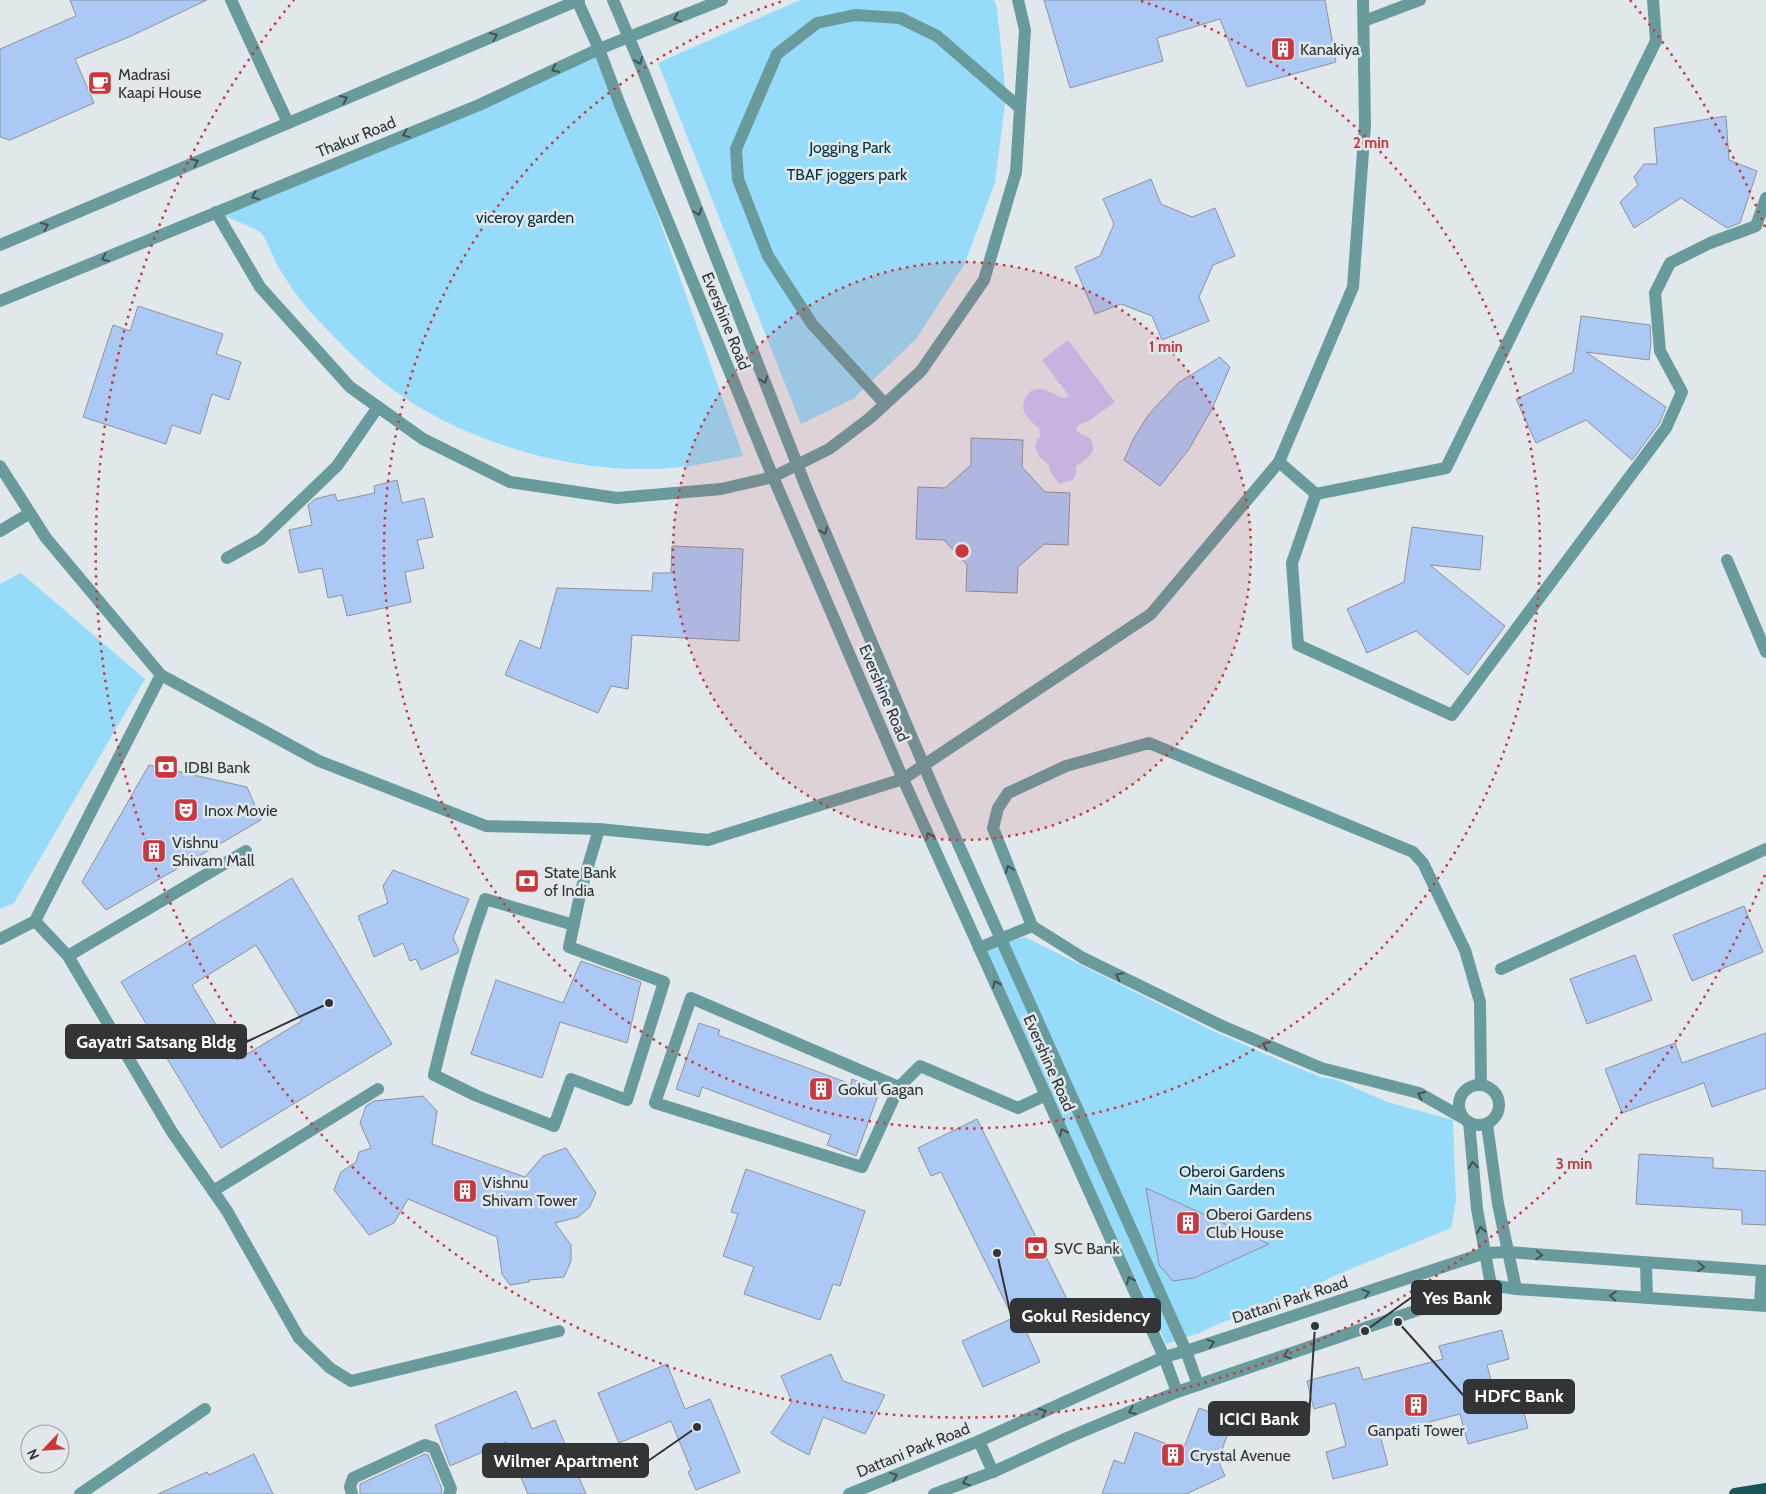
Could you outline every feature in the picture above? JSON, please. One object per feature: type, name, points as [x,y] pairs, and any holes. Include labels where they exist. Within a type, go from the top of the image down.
[{"type":"main road","points":[[1734,1494],[1766,1490]]},
{"type":"street","points":[[231,0],[288,123]]},
{"type":"street","points":[[0,245],[578,0]]},
{"type":"street","name":"Evershine Road","points":[[578,0],[772,477],[903,779],[1164,1357],[1176,1392]]},
{"type":"street","name":"Evershine Road","points":[[613,0],[797,465],[924,766],[1186,1351],[1198,1385]]},
{"type":"street","name":"Thakur Road","points":[[0,301],[479,104],[599,49],[722,0]]},
{"type":"street","points":[[216,212],[260,287],[350,387],[423,439],[510,482],[617,498],[721,488],[772,477],[829,449],[870,418],[921,371],[984,280],[1016,172],[1025,30],[1018,0]]},
{"type":"street","points":[[0,466],[46,538],[162,675],[319,761],[486,826],[598,829],[708,840],[903,779],[1150,614],[1279,462],[1353,287],[1365,124],[1363,0]]},
{"type":"street","points":[[1364,21],[1420,0]]},
{"type":"street","points":[[1316,494],[1446,468],[1656,41],[1653,0]]},
{"type":"street","points":[[885,404],[812,324],[768,256],[738,178],[736,148],[777,54],[817,23],[855,15],[900,18],[937,36],[1020,108]]},
{"type":"street","points":[[1316,494],[1292,563],[1298,645],[1452,715],[1666,428],[1682,392],[1660,351],[1655,293],[1670,263],[1710,242],[1756,226],[1766,198]]},
{"type":"street","points":[[227,558],[261,539],[337,466],[378,407]]},
{"type":"street","points":[[1279,462],[1316,494]]},
{"type":"street","points":[[0,531],[30,513]]},
{"type":"street","points":[[1727,560],[1766,652]]},
{"type":"street","points":[[0,939],[36,921],[162,675]]},
{"type":"street","points":[[1482,1085],[1480,1002],[1465,950],[1423,863],[1413,852],[1149,743],[1066,766],[1008,793],[998,808],[993,828],[1032,926],[1083,958],[1222,1026],[1321,1068],[1419,1093],[1466,1120],[1481,1125],[1487,1124],[1497,1115],[1499,1110],[1499,1103],[1494,1091],[1482,1085],[1474,1085],[1463,1092],[1459,1105],[1466,1120],[1477,1209],[1491,1285]]},
{"type":"street","points":[[574,925],[485,899],[468,946],[434,1075],[477,1096],[554,1126],[571,1079],[627,1100],[664,982],[569,947],[574,925],[580,890],[598,829]]},
{"type":"street","points":[[1501,969],[1766,849]]},
{"type":"street","points":[[68,956],[246,851]]},
{"type":"street","points":[[36,921],[68,956],[172,1132],[227,1212],[299,1338],[330,1368],[351,1381],[560,1331]]},
{"type":"street","points":[[979,948],[1032,926]]},
{"type":"street","points":[[899,1087],[691,998],[655,1103],[862,1167],[899,1087],[920,1066],[1018,1108],[1046,1095]]},
{"type":"street","points":[[213,1191],[378,1088]]},
{"type":"street","points":[[1487,1124],[1498,1204],[1516,1289]]},
{"type":"street","name":"Dattani Park Road","points":[[849,1494],[979,1441],[1164,1357],[1485,1254],[1508,1252],[1764,1271]]},
{"type":"street","points":[[1646,1263],[1647,1298]]},
{"type":"street","points":[[934,1494],[993,1472],[1067,1438],[1176,1392],[1491,1285],[1516,1289],[1763,1306],[1764,1271]]},
{"type":"street","points":[[80,1494],[205,1409]]},
{"type":"street","points":[[979,1441],[993,1472]]},
{"type":"street","points":[[352,1494],[350,1487],[353,1478],[425,1445],[434,1448],[451,1489],[449,1494]]},
{"type":"green space","name":"Jogging Park","points":[[800,0],[994,0],[997,8],[1006,96],[995,183],[964,265],[916,339],[853,399],[801,424],[658,63]]},
{"type":"green space","name":"viceroy garden","points":[[599,49],[743,456],[691,466],[652,469],[611,468],[570,463],[530,453],[490,441],[452,425],[416,405],[366,368],[310,312],[276,263],[263,235],[247,225],[216,212]]},
{"type":"green space","points":[[21,573],[145,679],[14,903],[0,909],[0,584]]},
{"type":"green space","name":"Oberoi Gardens Main Garden","points":[[1025,937],[1209,1029],[1281,1061],[1321,1077],[1337,1080],[1387,1102],[1453,1120],[1456,1201],[1451,1228],[1334,1276],[1303,1292],[1218,1324],[1200,1333],[1166,1344],[983,947]]},
{"type":"shaded area","points":[[1068,340],[1115,402],[1089,421],[1078,425],[1076,429],[1089,438],[1092,442],[1093,451],[1084,461],[1076,466],[1073,480],[1059,484],[1050,471],[1049,465],[1040,458],[1035,447],[1040,437],[1039,428],[1025,414],[1023,404],[1030,392],[1040,389],[1063,398],[1069,396],[1042,360]]},
{"type":"building","points":[[70,0],[207,0],[129,37],[75,59],[94,103],[10,140],[0,137],[0,49],[76,16]]},
{"type":"building","name":"Kanakiya","points":[[1044,0],[1325,0],[1336,62],[1247,87],[1220,19],[1157,38],[1163,61],[1070,88]]},
{"type":"building","points":[[1726,116],[1729,160],[1757,171],[1740,223],[1727,228],[1681,198],[1634,228],[1620,202],[1638,185],[1634,177],[1644,164],[1657,164],[1654,128]]},
{"type":"building","points":[[1151,179],[1161,204],[1192,217],[1215,208],[1235,256],[1213,265],[1199,297],[1209,321],[1162,340],[1152,316],[1121,304],[1095,314],[1075,267],[1100,256],[1114,224],[1103,199]]},
{"type":"building","points":[[138,306],[223,334],[216,354],[241,362],[229,400],[212,394],[200,434],[172,425],[166,444],[83,417],[113,325],[130,331]]},
{"type":"building","points":[[1581,316],[1650,325],[1649,360],[1586,352],[1666,407],[1659,424],[1632,460],[1586,420],[1536,443],[1516,399],[1573,372]]},
{"type":"building","points":[[1220,357],[1230,367],[1212,409],[1189,449],[1160,486],[1124,460],[1134,438],[1149,414],[1178,383]]},
{"type":"building","points":[[971,438],[1023,440],[1022,467],[1045,492],[1070,493],[1068,545],[1044,544],[1018,567],[1017,593],[966,591],[967,565],[944,540],[916,539],[918,487],[945,488],[971,465]]},
{"type":"building","points":[[397,480],[402,503],[424,498],[433,537],[417,540],[424,568],[405,572],[411,602],[347,616],[342,595],[328,598],[322,568],[299,573],[289,530],[312,525],[308,505],[315,499],[335,494],[337,501],[375,493],[374,486]]},
{"type":"building","points":[[1412,527],[1483,536],[1480,570],[1430,565],[1505,626],[1468,675],[1416,631],[1367,653],[1347,609],[1404,582]]},
{"type":"building","points":[[672,546],[743,549],[739,641],[632,635],[628,689],[611,686],[598,713],[505,675],[520,640],[540,649],[557,588],[652,591],[653,573],[671,573]]},
{"type":"building","name":"Vishnu Shivam Mall","points":[[149,765],[247,787],[261,820],[106,910],[82,882]]},
{"type":"building","points":[[393,870],[469,899],[453,938],[459,950],[458,953],[421,970],[416,959],[410,961],[403,943],[374,957],[358,916],[388,903],[383,886]]},
{"type":"building","points":[[292,878],[392,1044],[221,1148],[121,982]],"holes":[[[256,945],[302,1021],[237,1060],[192,985]]]},
{"type":"building","points":[[1744,906],[1763,952],[1692,981],[1673,935]]},
{"type":"building","points":[[1635,955],[1652,1000],[1587,1024],[1570,979]]},
{"type":"building","points":[[581,961],[641,982],[627,1043],[560,1022],[542,1078],[471,1054],[496,980],[563,1003]]},
{"type":"building","name":"Gokul Gagan","points":[[699,1023],[720,1030],[718,1035],[851,1084],[852,1079],[880,1090],[856,1156],[827,1145],[831,1135],[702,1087],[699,1097],[676,1089]]},
{"type":"building","points":[[1766,1033],[1766,1088],[1712,1107],[1704,1083],[1622,1113],[1605,1069],[1675,1043],[1682,1063]]},
{"type":"building","name":"Vishnu Shivam Tower","points":[[423,1096],[437,1111],[432,1144],[525,1177],[543,1156],[566,1148],[596,1193],[589,1208],[578,1217],[555,1223],[571,1245],[571,1261],[564,1277],[529,1280],[529,1282],[510,1285],[502,1274],[497,1237],[408,1199],[394,1223],[369,1235],[334,1190],[341,1172],[356,1162],[359,1152],[371,1148],[360,1123],[366,1106],[374,1101]]},
{"type":"building","points":[[977,1119],[1070,1305],[1025,1329],[1040,1362],[983,1387],[962,1341],[1013,1318],[941,1172],[931,1176],[918,1148]]},
{"type":"building","points":[[1639,1154],[1713,1158],[1713,1168],[1766,1171],[1766,1225],[1742,1224],[1742,1210],[1636,1204]]},
{"type":"building","points":[[746,1169],[865,1211],[840,1286],[833,1284],[820,1320],[744,1294],[754,1267],[723,1256],[738,1214],[731,1212]]},
{"type":"building","name":"Oberoi Gardens Club House","points":[[1146,1188],[1269,1244],[1194,1278],[1173,1281],[1159,1265]]},
{"type":"building","name":"Ganpati Tower","points":[[1502,1330],[1509,1359],[1487,1365],[1498,1407],[1521,1401],[1528,1428],[1468,1444],[1460,1414],[1380,1435],[1388,1465],[1333,1479],[1326,1452],[1346,1446],[1335,1403],[1314,1409],[1307,1381],[1359,1367],[1363,1380],[1443,1359],[1439,1346]]},
{"type":"building","points":[[831,1354],[843,1381],[885,1395],[865,1434],[823,1417],[809,1455],[771,1433],[792,1402],[781,1376]]},
{"type":"building","points":[[667,1364],[685,1409],[710,1399],[740,1472],[696,1490],[688,1472],[691,1470],[671,1421],[619,1443],[598,1393]]},
{"type":"building","points":[[516,1391],[532,1429],[555,1420],[586,1494],[528,1494],[506,1442],[450,1466],[435,1425]]},
{"type":"building","name":"Crystal Avenue","points":[[1199,1408],[1233,1420],[1218,1460],[1225,1476],[1186,1494],[1102,1494],[1114,1460],[1124,1464],[1135,1432],[1183,1450]]},
{"type":"building","points":[[254,1454],[273,1494],[158,1494],[207,1472],[209,1475]]},
{"type":"building","points":[[425,1454],[428,1455],[442,1489],[441,1494],[360,1494],[360,1484]]},
{"type":"place","name":"Kanakiya","points":[[1283,49]]},
{"type":"place","name":"Madrasi Kaapi House","points":[[100,83]]},
{"type":"place","name":"IDBI Bank","points":[[166,767]]},
{"type":"place","name":"Inox Movie","points":[[186,810]]},
{"type":"place","name":"Vishnu Shivam Mall","points":[[154,851]]},
{"type":"place","name":"State Bank of India","points":[[527,881]]},
{"type":"place","name":"Gayatri Satsang Bldg","points":[[329,1003]]},
{"type":"place","name":"Gokul Gagan","points":[[821,1089]]},
{"type":"place","name":"Vishnu Shivam Tower","points":[[465,1191]]},
{"type":"place","name":"Oberoi Gardens Club House","points":[[1188,1223]]},
{"type":"place","name":"SVC Bank","points":[[1036,1248]]},
{"type":"place","name":"Gokul Residency","points":[[997,1253]]},
{"type":"place","name":"HDFC Bank","points":[[1398,1322]]},
{"type":"place","name":"ICICI Bank","points":[[1315,1326]]},
{"type":"place","name":"Yes Bank","points":[[1365,1331]]},
{"type":"place","name":"Ganpati Tower","points":[[1416,1405]]},
{"type":"place","name":"Wilmer Apartment","points":[[697,1427]]},
{"type":"place","name":"Crystal Avenue","points":[[1173,1455]]},
{"type":"park label","name":"TBAF joggers park","points":[[847,174]]}]
